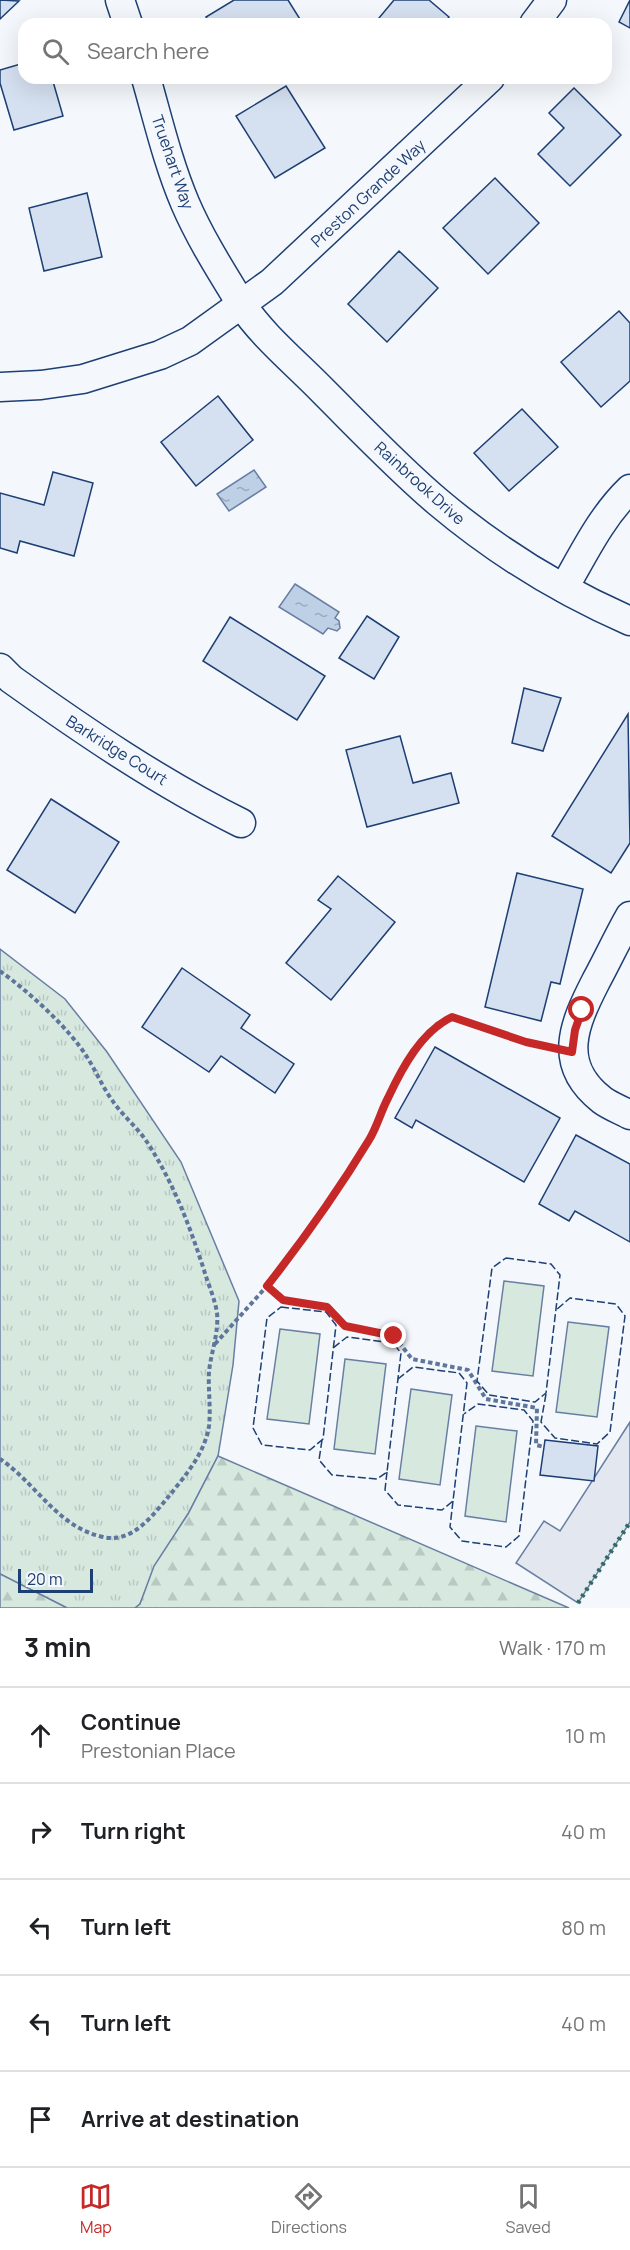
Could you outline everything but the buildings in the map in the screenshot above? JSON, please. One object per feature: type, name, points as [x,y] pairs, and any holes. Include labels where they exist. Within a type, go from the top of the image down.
[{"type":"street","points":[[120,0],[126,18]]},
{"type":"street","points":[[538,18],[552,0]]},
{"type":"street","name":"Truehart Way","points":[[148,84],[169,162],[186,205],[242,305]]},
{"type":"street","name":"Preston Grande Way","points":[[0,387],[41,385],[83,379],[160,355],[190,341],[272,282],[484,84]]},
{"type":"street","name":"Rainbrook Drive","points":[[242,305],[275,343],[438,502],[494,545],[564,588],[630,621]]},
{"type":"street","points":[[564,588],[598,527],[618,500],[630,489]]},
{"type":"street","name":"Barkridge Court","points":[[0,668],[19,685],[100,740],[201,803],[241,823]]},
{"type":"street","points":[[630,916],[582,1010],[575,1030],[572,1052],[576,1067],[586,1085],[603,1101],[630,1115]]},
{"type":"path","points":[[0,972],[17,983],[71,1036],[123,1116],[145,1139],[171,1183],[188,1223],[217,1314],[215,1344],[209,1370],[209,1425],[204,1445],[184,1477],[144,1524],[128,1534],[106,1538],[87,1532],[68,1522],[17,1472],[0,1459]]},
{"type":"path","points":[[215,1344],[267,1286],[306,1237],[370,1137],[388,1097],[414,1052],[437,1024],[452,1017],[526,1042],[572,1052]]},
{"type":"path","points":[[267,1286],[283,1300],[327,1307],[345,1326],[394,1336],[412,1359],[468,1370],[486,1399],[537,1408],[536,1445],[544,1447]]},
{"type":"green space","points":[[0,949],[65,999],[107,1052],[181,1162],[239,1301],[233,1365],[218,1456],[188,1514],[155,1566],[140,1604],[135,1608],[67,1608],[0,1574]]},
{"type":"green space","points":[[504,1281],[544,1286],[533,1376],[492,1371]]},
{"type":"green space","points":[[568,1322],[609,1327],[597,1417],[556,1412]]},
{"type":"green space","points":[[280,1329],[320,1334],[309,1424],[267,1419]]},
{"type":"green space","points":[[345,1359],[386,1364],[375,1454],[334,1449]]},
{"type":"green space","points":[[411,1389],[452,1395],[440,1485],[399,1479]]},
{"type":"green space","points":[[476,1426],[517,1431],[506,1522],[465,1516]]},
{"type":"green space","points":[[218,1456],[569,1608],[135,1608],[140,1604],[154,1566],[188,1514]]},
{"type":"green space","points":[[0,1574],[67,1608],[0,1608]]},
{"type":"shaded area","points":[[630,1422],[630,1522],[578,1603],[516,1563],[544,1521],[560,1531]]},
{"type":"water","points":[[254,470],[266,487],[229,511],[217,494]]},
{"type":"water","points":[[295,584],[339,612],[335,618],[339,621],[340,628],[337,631],[328,628],[323,634],[279,607]]},
{"type":"hedge","points":[[578,1603],[630,1522]]},
{"type":"fence","points":[[506,1258],[551,1264],[560,1275],[546,1393],[535,1402],[489,1395],[477,1381],[492,1268],[506,1258]]},
{"type":"fence","points":[[546,1394],[541,1422],[555,1438],[597,1444],[610,1432],[625,1316],[616,1304],[570,1298],[556,1310]]},
{"type":"fence","points":[[281,1307],[326,1312],[336,1325],[323,1439],[310,1450],[262,1445],[253,1428],[267,1318],[281,1307]]},
{"type":"fence","points":[[322,1440],[319,1460],[332,1475],[377,1479],[387,1472],[401,1353],[393,1343],[347,1337],[333,1348]]},
{"type":"fence","points":[[387,1472],[385,1490],[398,1505],[442,1510],[453,1501],[467,1383],[459,1373],[413,1367],[398,1379]]},
{"type":"fence","points":[[453,1501],[450,1527],[462,1541],[506,1547],[519,1536],[533,1421],[524,1410],[478,1404],[464,1414]]},
{"type":"route","points":[[394,1336],[345,1326],[327,1307],[283,1300],[267,1286],[306,1237],[370,1137],[388,1097],[419,1043],[437,1024],[452,1017],[526,1042],[572,1052],[575,1030],[582,1010]]}]
